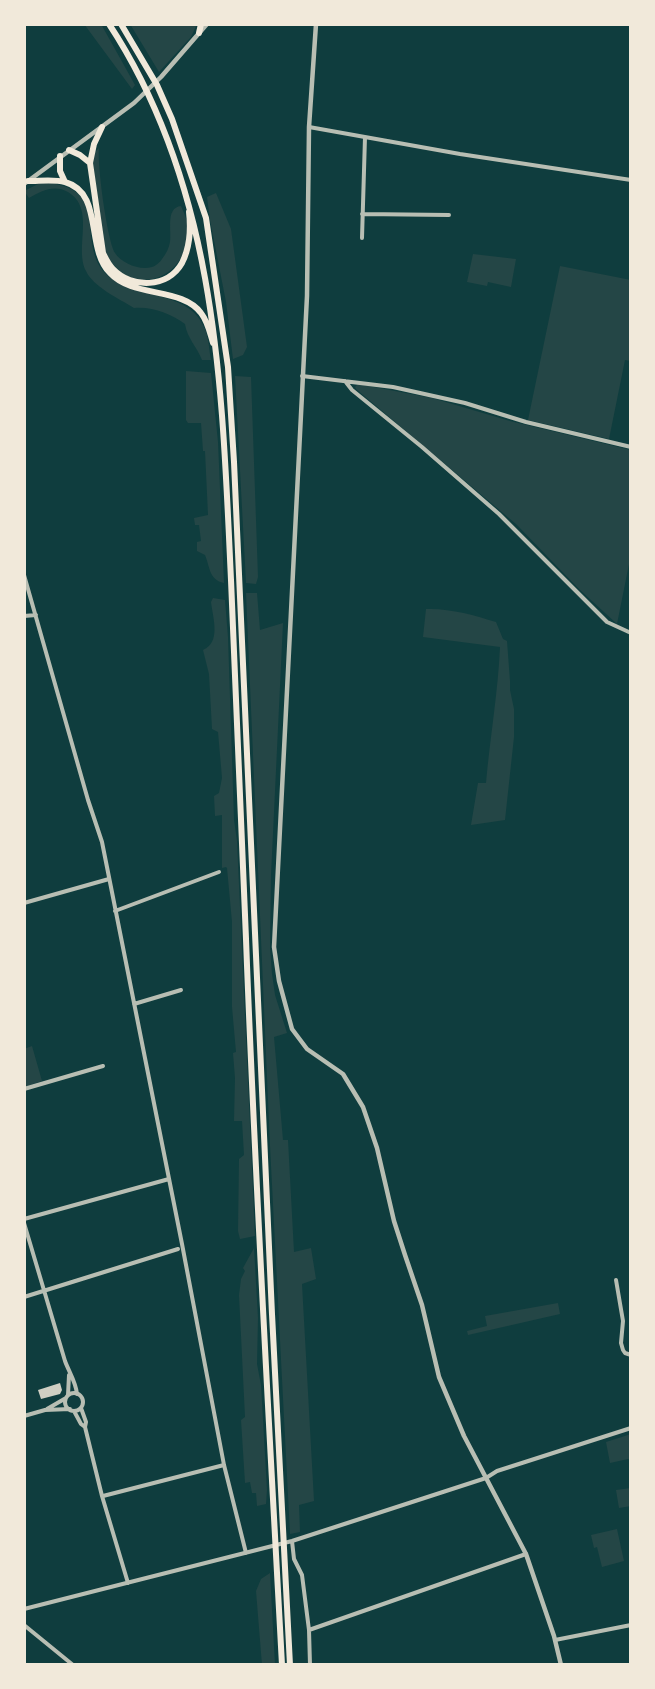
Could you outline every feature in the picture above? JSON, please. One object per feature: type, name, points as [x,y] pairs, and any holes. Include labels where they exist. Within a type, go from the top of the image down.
[{"type":"highway","points":[[109,24],[145,86],[187,195],[212,314],[217,354],[228,519],[248,1007],[282,1665]]},
{"type":"highway","points":[[199,33],[201,24]]},
{"type":"highway","points":[[123,26],[157,85],[172,119],[206,218],[228,367],[290,1665]]},
{"type":"highway","points":[[102,127],[94,144],[90,163],[103,253],[114,271],[133,282],[142,284],[169,277],[181,265],[187,252],[192,218]]},
{"type":"highway","points":[[69,150],[81,155],[90,163]]},
{"type":"highway","points":[[60,156],[60,171],[65,182]]},
{"type":"highway","points":[[26,182],[65,182],[82,194],[89,204],[97,252],[102,264],[120,282],[174,297],[194,306],[207,322],[217,354]]},
{"type":"street","points":[[26,182],[134,103],[161,77],[207,24]]},
{"type":"street","points":[[316,24],[309,127],[307,296],[274,947],[279,981],[292,1029],[307,1049],[343,1074],[363,1107],[377,1148],[394,1221],[422,1305],[439,1377],[464,1436],[526,1554],[561,1665]]},
{"type":"street","points":[[309,127],[460,154],[631,180]]},
{"type":"street","points":[[362,238],[365,137]]},
{"type":"street","points":[[362,214],[448,215]]},
{"type":"street","points":[[302,376],[393,387],[465,403],[526,422],[631,447]]},
{"type":"street","points":[[345,381],[352,390],[499,514],[607,622],[631,633]]},
{"type":"street","points":[[24,575],[102,842],[224,1465],[246,1553]]},
{"type":"street","points":[[24,616],[36,615]]},
{"type":"street","points":[[115,911],[219,872]]},
{"type":"street","points":[[24,903],[109,879]]},
{"type":"street","points":[[134,1004],[181,990]]},
{"type":"street","points":[[24,1089],[103,1066]]},
{"type":"street","points":[[86,1426],[81,1424],[66,1405],[69,1374],[24,1221],[169,1179]]},
{"type":"street","points":[[24,1297],[178,1249]]},
{"type":"street","points":[[616,1280],[623,1321],[622,1346],[626,1353],[631,1354]]},
{"type":"street","points":[[69,1374],[74,1380],[77,1394],[83,1400],[81,1408],[102,1496],[128,1582]]},
{"type":"street","points":[[24,1416],[45,1410],[74,1393],[77,1394]]},
{"type":"street","points":[[45,1410],[81,1408]]},
{"type":"street","points":[[24,1609],[292,1541],[631,1428]]},
{"type":"street","points":[[102,1496],[224,1465]]},
{"type":"street","points":[[292,1541],[294,1559],[302,1575],[309,1630],[310,1665]]},
{"type":"street","points":[[309,1630],[526,1554]]},
{"type":"street","points":[[24,1625],[73,1665]]},
{"type":"street","points":[[555,1640],[631,1625]]},
{"type":"shaded area","points":[[84,24],[101,24],[135,85],[132,89]]},
{"type":"shaded area","points":[[130,24],[197,24],[191,37],[159,72]]},
{"type":"shaded area","points":[[99,148],[106,218],[112,245],[118,257],[131,265],[142,268],[158,264],[170,244],[170,221],[173,211],[181,206],[186,217],[188,229],[186,247],[179,261],[168,272],[156,278],[142,280],[128,276],[115,267],[105,251],[93,163],[95,152]]},
{"type":"shaded area","points":[[47,183],[67,187],[79,195],[86,206],[97,260],[105,273],[130,288],[187,307],[197,316],[205,329],[211,360],[202,360],[185,324],[180,320],[154,310],[134,308],[107,292],[89,277],[83,261],[83,218],[76,199],[68,192],[58,189],[43,191],[29,198],[24,191],[38,184]]},
{"type":"shaded area","points":[[216,193],[231,229],[247,347],[243,355],[233,359],[226,302],[207,197]]},
{"type":"shaded area","points":[[473,254],[516,259],[511,287],[488,282],[487,286],[467,282]]},
{"type":"shaded area","points":[[560,266],[631,280],[631,361],[625,360],[609,439],[528,420]]},
{"type":"shaded area","points":[[186,371],[211,373],[218,442],[224,583],[215,579],[205,555],[197,551],[197,542],[201,541],[199,525],[195,525],[194,518],[208,515],[205,451],[203,451],[201,423],[188,423],[186,420]]},
{"type":"shaded area","points":[[235,376],[251,377],[258,577],[256,584],[246,583]]},
{"type":"shaded area","points":[[358,384],[432,398],[510,421],[631,450],[631,554],[617,624],[579,589],[516,524],[356,389]]},
{"type":"shaded area","points":[[246,593],[257,593],[260,630],[283,623],[271,875],[270,948],[275,995],[287,1033],[274,1037],[283,1140],[288,1140],[294,1252],[311,1248],[316,1279],[302,1284],[314,1501],[299,1505],[300,1532],[290,1534],[270,1146]]},
{"type":"shaded area","points":[[213,598],[225,600],[228,637],[234,820],[237,841],[255,1236],[240,1239],[238,1231],[239,1159],[244,1155],[242,1121],[234,1121],[233,1053],[236,1052],[232,1007],[232,922],[227,868],[222,868],[222,815],[215,816],[214,796],[219,793],[222,778],[218,732],[212,729],[209,674],[203,650],[209,646],[214,636],[211,602]]},
{"type":"shaded area","points":[[426,609],[452,611],[496,622],[503,639],[507,641],[510,690],[514,709],[514,737],[505,820],[471,825],[478,783],[486,783],[500,647],[423,637]]},
{"type":"shaded area","points":[[32,1046],[42,1081],[24,1087],[24,1049]]},
{"type":"shaded area","points":[[254,1248],[258,1318],[257,1364],[261,1385],[267,1490],[266,1504],[257,1506],[256,1493],[252,1493],[250,1482],[245,1483],[241,1420],[245,1417],[239,1295],[241,1279],[245,1271],[243,1268]]},
{"type":"shaded area","points":[[558,1303],[560,1314],[468,1335],[467,1331],[487,1326],[485,1316]]},
{"type":"shaded area","points":[[631,1434],[631,1460],[610,1463],[606,1442]]},
{"type":"shaded area","points":[[631,1488],[631,1506],[619,1508],[616,1490]]},
{"type":"shaded area","points":[[617,1529],[624,1561],[602,1567],[591,1535]]},
{"type":"shaded area","points":[[270,1573],[275,1665],[262,1665],[256,1591],[261,1579]]},
{"type":"building","points":[[60,1383],[62,1390],[60,1394],[41,1399],[38,1390]]}]
